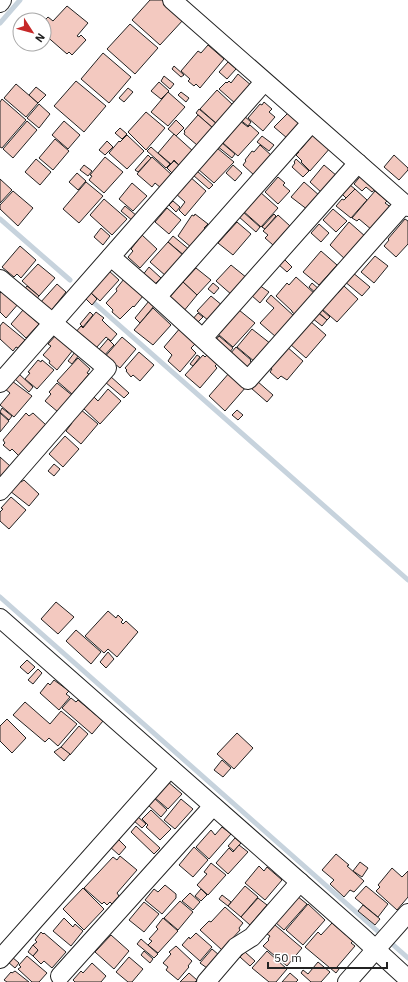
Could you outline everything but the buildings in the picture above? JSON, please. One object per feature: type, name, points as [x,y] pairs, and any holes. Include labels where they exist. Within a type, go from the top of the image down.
[{"type":"street","points":[[111,257],[158,296],[248,380],[406,206],[172,0]]},
{"type":"street","points":[[0,383],[264,82]]},
{"type":"street","points":[[158,296],[311,123]]},
{"type":"street","points":[[203,338],[358,163]]},
{"type":"street","points":[[0,279],[107,368],[0,491]]},
{"type":"street","points":[[0,618],[360,935],[382,942],[408,979]]},
{"type":"street","points":[[0,959],[170,768]]},
{"type":"street","points":[[60,976],[213,806]]},
{"type":"street","points":[[206,982],[236,947],[252,937],[300,882]]},
{"type":"street","points":[[347,982],[408,913]]},
{"type":"waterway","points":[[0,23],[20,0]]},
{"type":"waterway","points":[[0,219],[70,280]]},
{"type":"waterway","points":[[93,302],[408,580]]},
{"type":"waterway","points":[[0,597],[408,958]]}]
